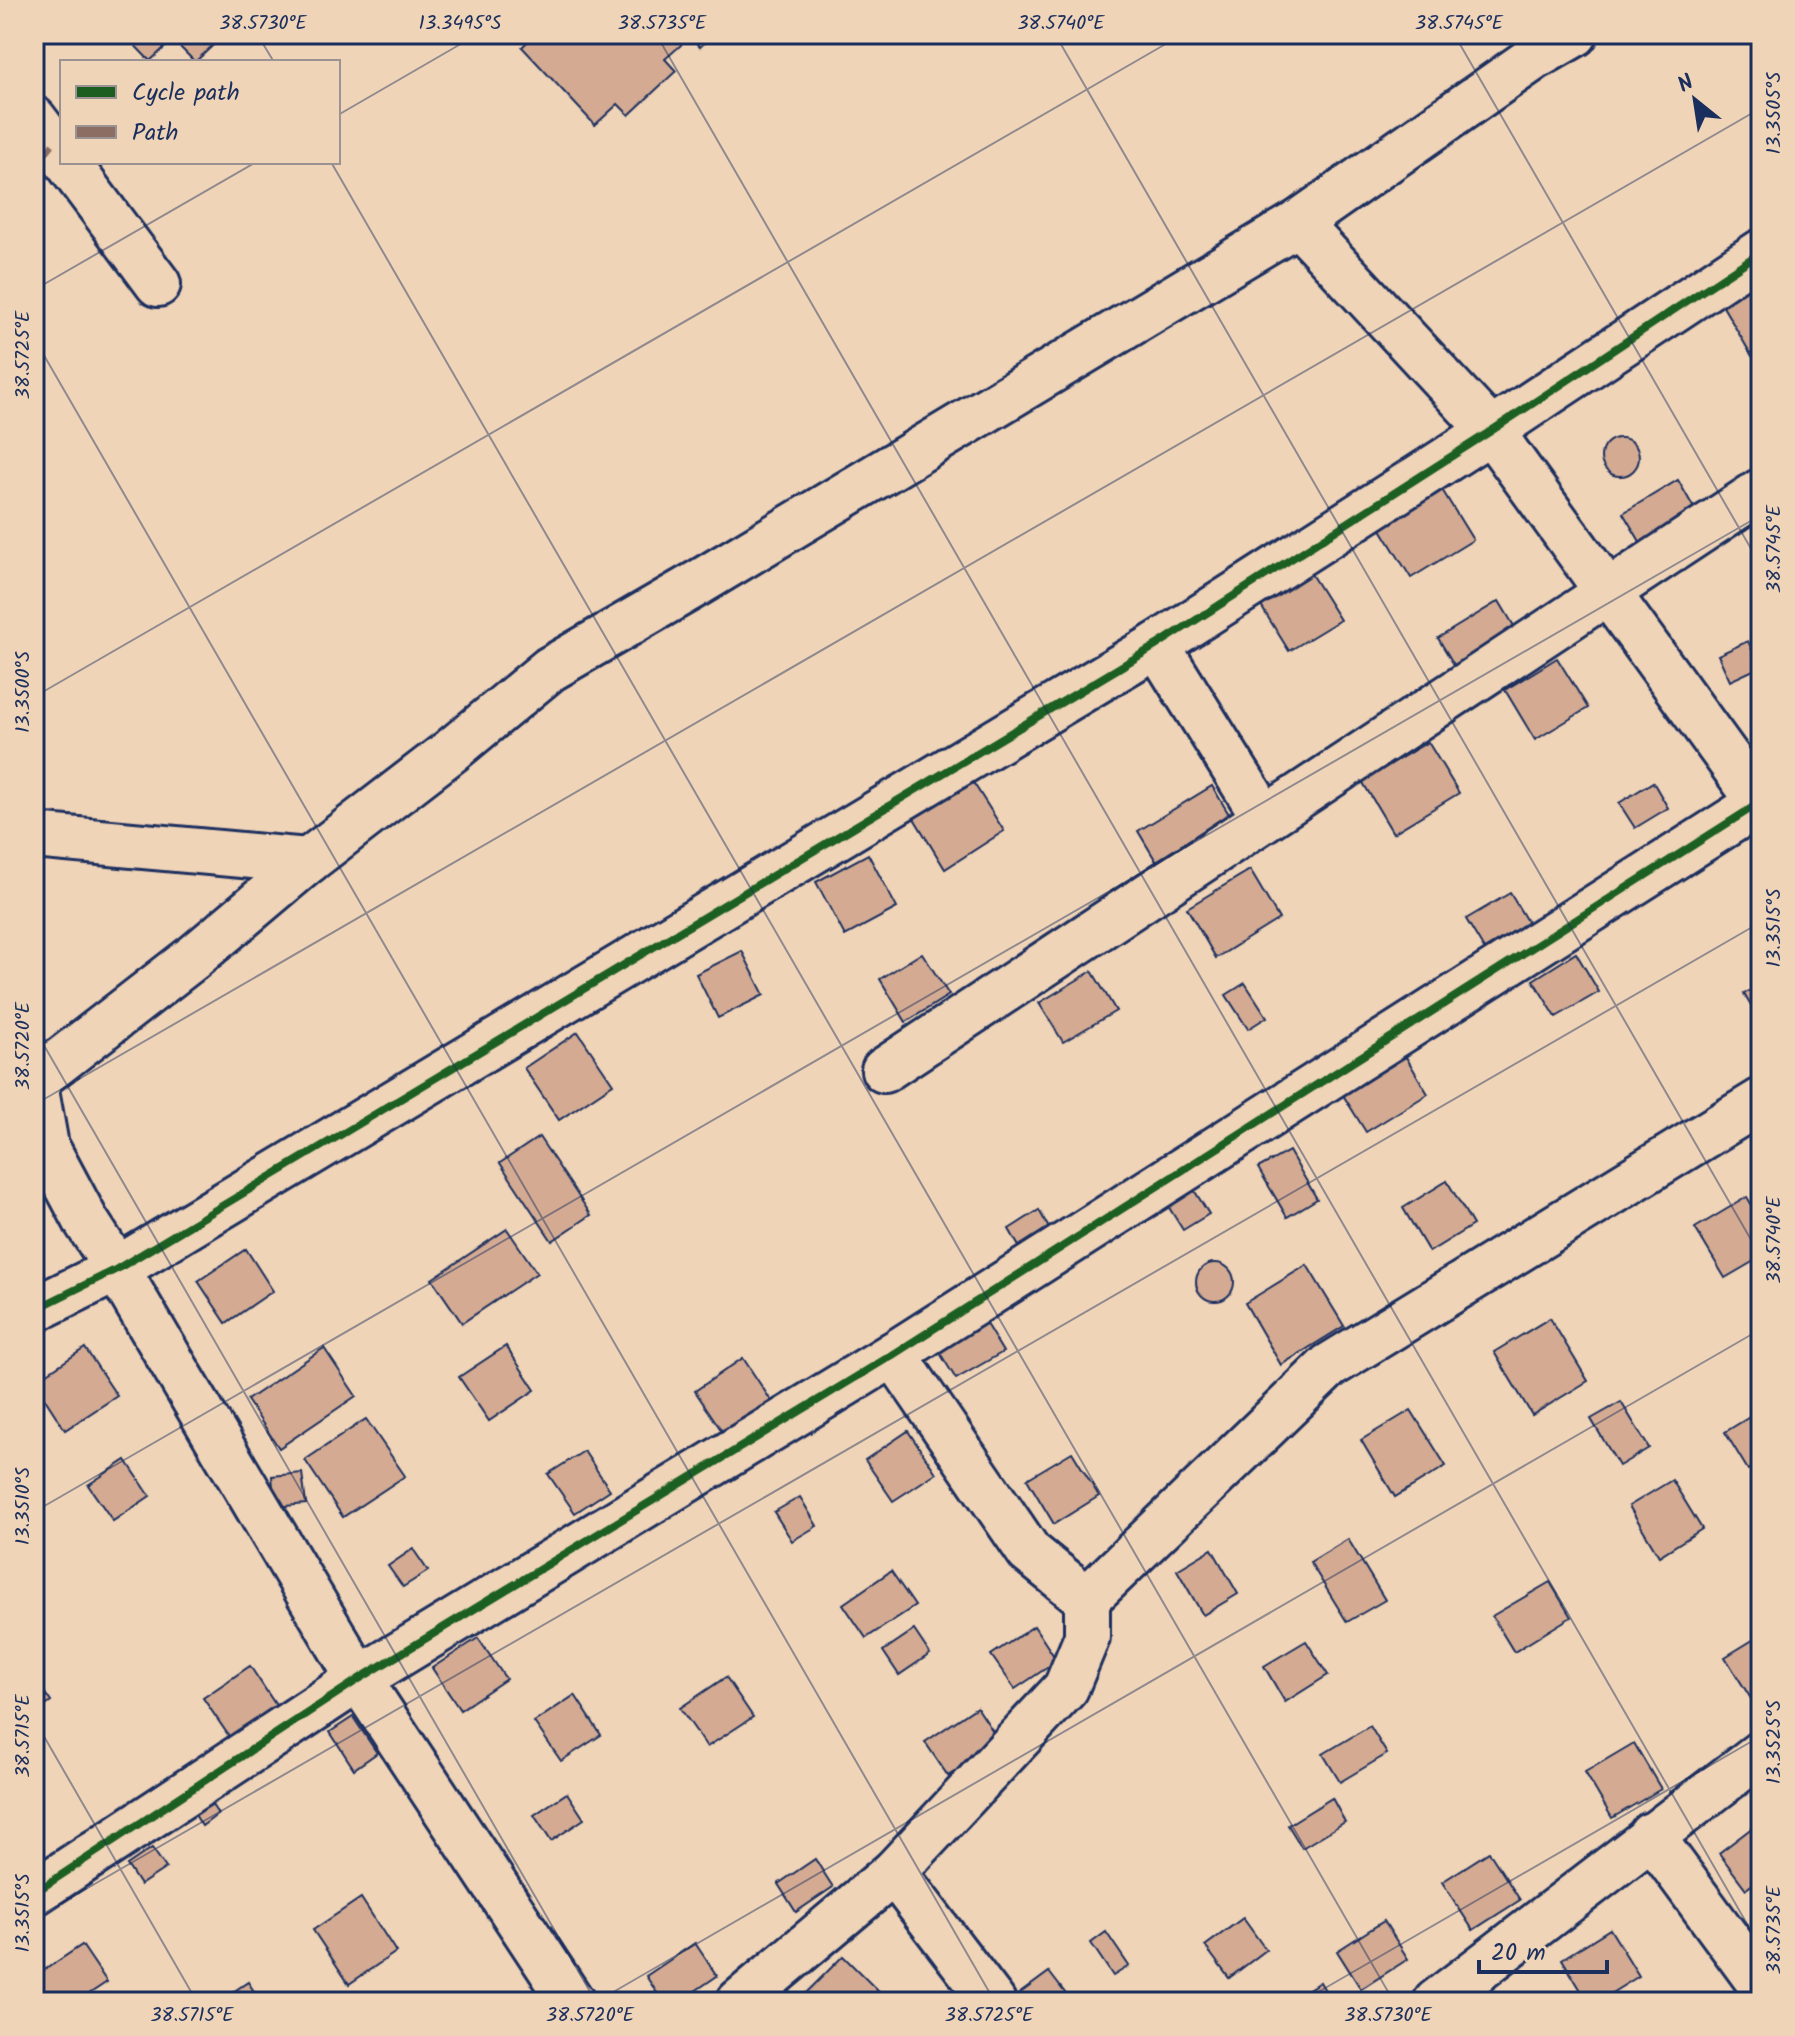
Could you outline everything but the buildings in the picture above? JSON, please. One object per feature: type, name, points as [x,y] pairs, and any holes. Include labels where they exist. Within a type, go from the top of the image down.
[{"type":"street","points":[[572,2002],[359,1679],[86,1221],[46,1146],[34,1080],[194,957],[308,861],[451,751],[550,669],[1298,223],[1535,57],[1575,34]]},
{"type":"street","points":[[34,119],[60,153]]},
{"type":"street","points":[[68,164],[158,284]]},
{"type":"street","points":[[34,1893],[359,1679],[894,1354],[1761,803],[1491,431],[1298,223]]},
{"type":"street","points":[[34,1310],[117,1269],[1157,645],[1491,431],[1761,252]]},
{"type":"street","points":[[884,1070],[1761,491]]},
{"type":"street","points":[[1157,645],[1264,817]]},
{"type":"street","points":[[34,836],[308,861]]},
{"type":"street","points":[[739,2002],[894,1872],[1066,1688],[1087,1637],[1087,1599],[1329,1366],[1761,1101]]},
{"type":"street","points":[[894,1354],[1029,1552],[1087,1599]]},
{"type":"street","points":[[1436,2002],[1761,1753]]},
{"type":"street","points":[[1651,1835],[1761,1985]]},
{"type":"street","points":[[894,1872],[993,2002]]},
{"type":"marked path","points":[[34,168],[53,144]]},
{"type":"cycle path","points":[[34,1310],[117,1269],[1157,645],[1491,431],[1761,252]]},
{"type":"cycle path","points":[[34,1893],[359,1679],[894,1354],[1761,802]]}]
